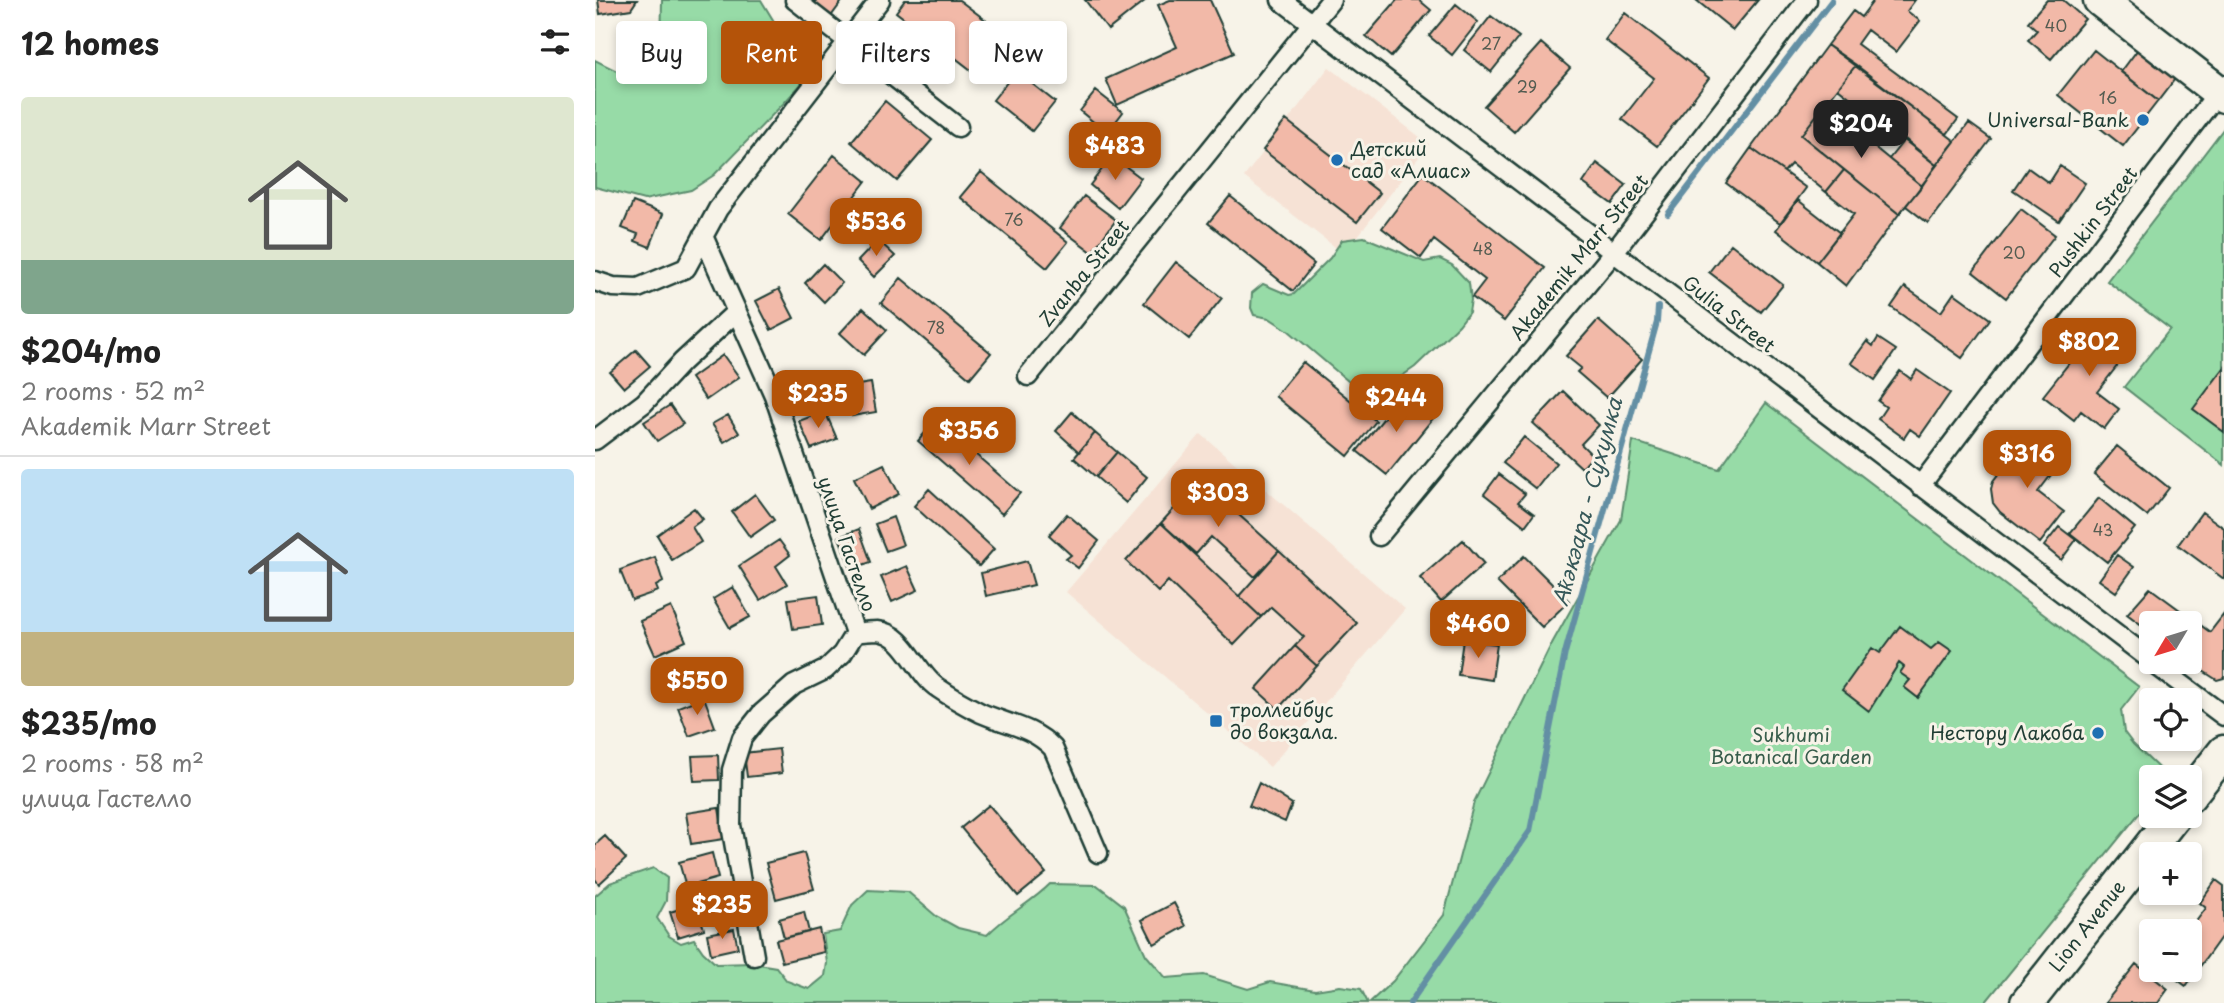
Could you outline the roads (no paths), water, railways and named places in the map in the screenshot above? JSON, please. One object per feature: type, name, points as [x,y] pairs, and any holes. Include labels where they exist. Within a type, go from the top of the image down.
[{"type":"highway","points":[[2100,0],[2222,90]]},
{"type":"highway","points":[[2202,780],[2224,752]]},
{"type":"highway","name":"Lion Avenue","points":[[2027,1003],[2165,828]]},
{"type":"street","points":[[795,0],[836,32]]},
{"type":"street","points":[[864,21],[880,0]]},
{"type":"street","name":"Gulia Street","points":[[1281,0],[2139,652]]},
{"type":"street","name":"Zvanba Street","points":[[1028,376],[1331,0]]},
{"type":"street","name":"Akademik Marr Street","points":[[1379,536],[1614,251],[1807,0]]},
{"type":"street","points":[[595,281],[613,287],[638,288],[685,268],[718,209],[836,57]]},
{"type":"street","points":[[902,84],[958,127]]},
{"type":"street","name":"Pushkin Street","points":[[1920,486],[2222,90]]},
{"type":"street","name":"улица Гастелло","points":[[703,236],[774,395],[855,633],[842,654],[825,670],[794,685],[761,714],[743,738],[732,770],[731,825],[754,956]]},
{"type":"street","points":[[595,440],[644,403],[682,362],[736,313]]},
{"type":"street","points":[[855,633],[879,631],[893,637],[936,687],[980,713],[1023,727],[1044,738],[1053,748],[1098,853]]},
{"type":"street","name":"Gulia Street","points":[[2168,674],[2224,716]]},
{"type":"waterway","name":"Аҟәкәара - Сухумка","points":[[1668,214],[1832,0]]},
{"type":"waterway","name":"Аҟәкәара - Сухумка","points":[[1410,1003],[1530,831],[1565,653],[1657,322],[1658,307]]},
{"type":"place","name":"Universal-Bank","points":[[2143,120]]},
{"type":"place","name":"Детский сад «Алиас»","points":[[1337,160]]},
{"type":"place","name":"троллейбус до вокзала.","points":[[1216,721]]},
{"type":"place","name":"Нестору Лакоба","points":[[2098,733]]},
{"type":"park label","name":"Sukhumi Botanical Garden","points":[[1791,746]]}]
